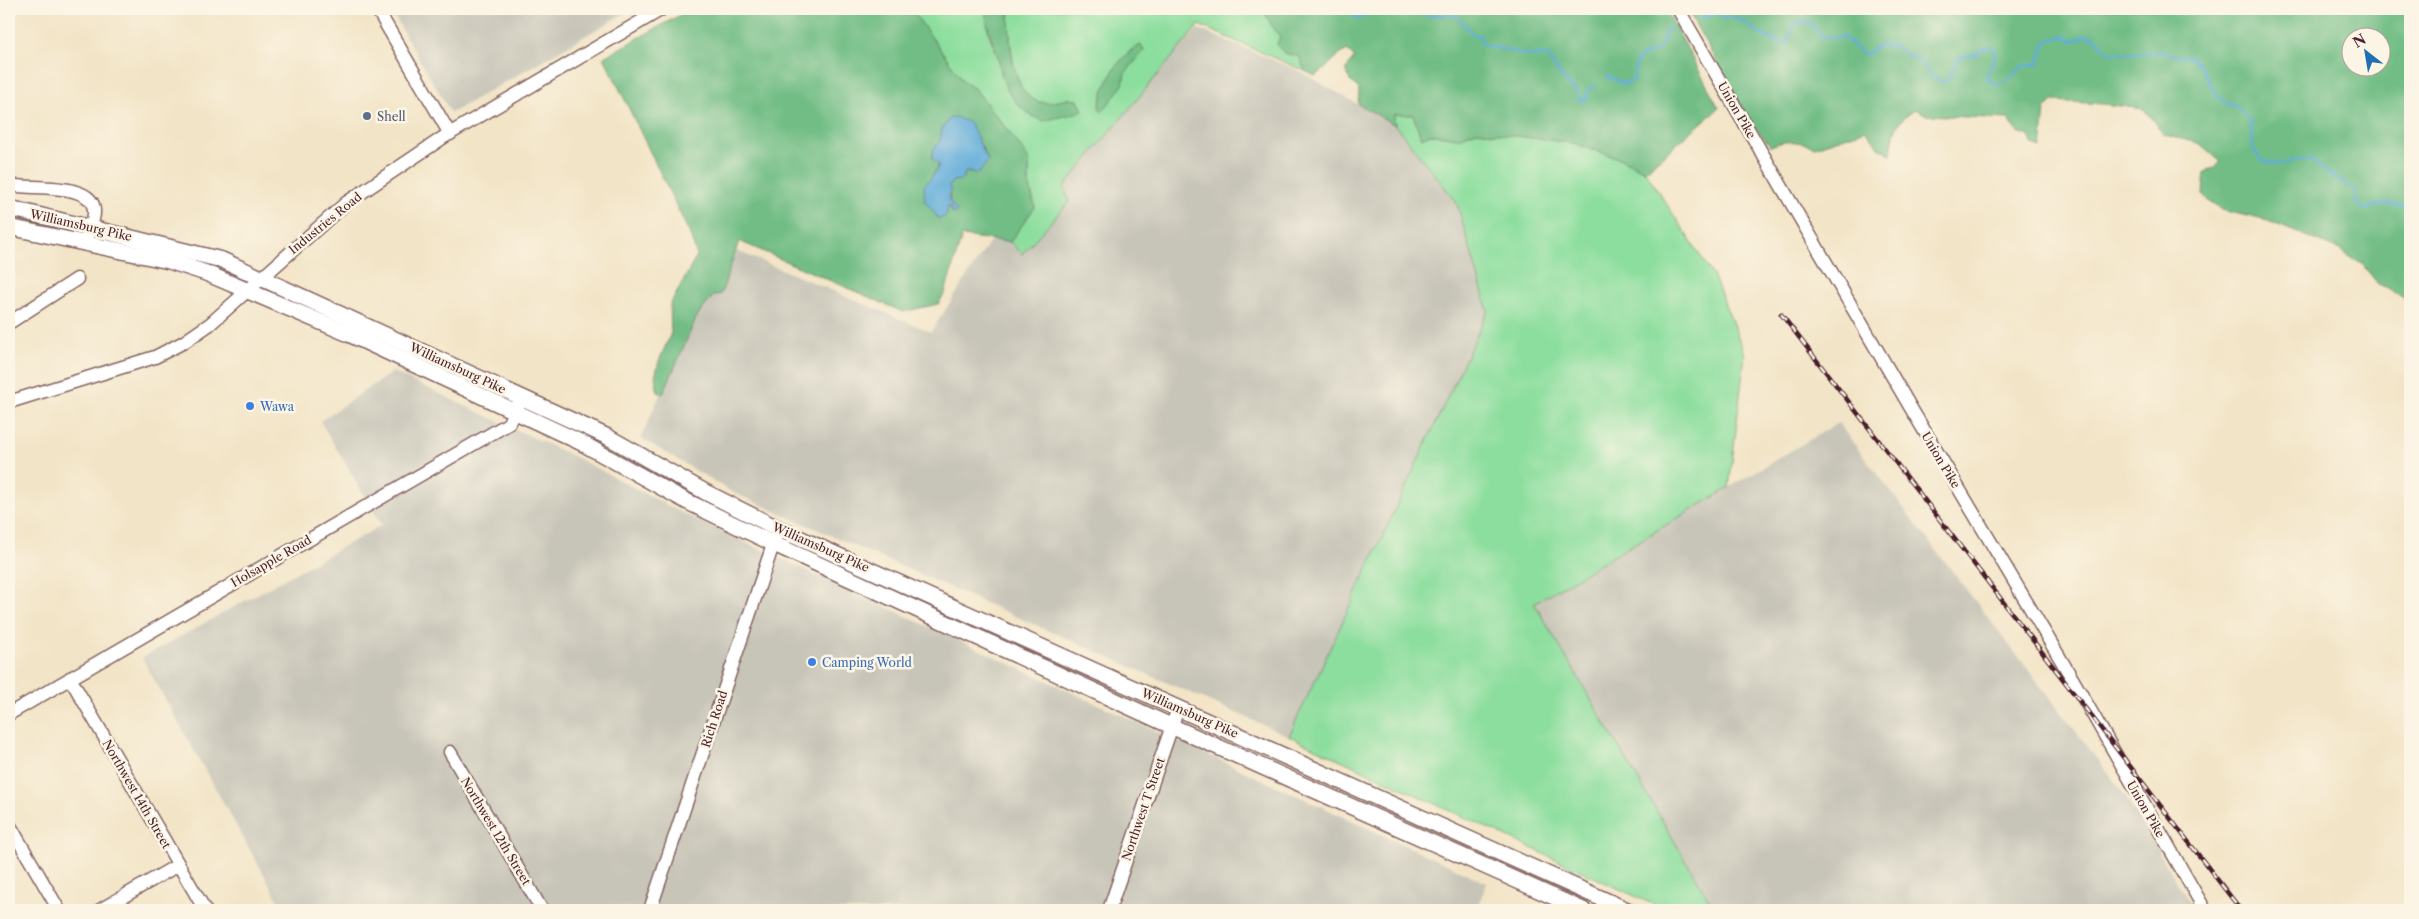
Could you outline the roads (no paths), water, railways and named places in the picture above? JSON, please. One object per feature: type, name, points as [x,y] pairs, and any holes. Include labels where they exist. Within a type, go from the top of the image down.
[{"type":"main road","name":"Williamsburg Pike","points":[[9,208],[222,260],[608,437],[707,493],[779,529],[1627,910]]},
{"type":"main road","name":"Williamsburg Pike","points":[[9,227],[169,261],[206,273],[349,334],[614,459],[686,501],[772,544],[1171,726],[1583,910]]},
{"type":"street","points":[[378,9],[450,134]]},
{"type":"street","name":"Industries Road","points":[[9,402],[155,357],[210,324],[260,277],[346,203],[450,134],[662,9]]},
{"type":"street","name":"Union Pike","points":[[1678,9],[1917,418],[2073,680],[2205,910]]},
{"type":"street","points":[[9,185],[75,190],[87,195],[93,203],[95,212],[85,244]]},
{"type":"street","points":[[9,323],[77,279]]},
{"type":"street","name":"Holsapple Road","points":[[9,714],[508,424],[522,397]]},
{"type":"street","name":"Rich Road","points":[[650,910],[772,544],[779,529]]},
{"type":"street","name":"Northwest 14th Street","points":[[70,678],[205,910]]},
{"type":"street","name":"Northwest T Street","points":[[1109,910],[1178,708]]},
{"type":"street","name":"Northwest 12th Street","points":[[450,752],[542,910]]},
{"type":"street","points":[[9,824],[60,910]]},
{"type":"street","points":[[100,910],[178,865]]},
{"type":"water","points":[[955,117],[970,123],[988,161],[979,173],[966,172],[961,180],[953,181],[949,186],[951,191],[948,196],[957,211],[953,214],[951,207],[948,207],[946,216],[939,219],[925,201],[924,186],[935,173],[939,164],[932,159],[933,150],[940,141],[942,129],[950,118]]},
{"type":"waterway","points":[[1346,9],[1356,18],[1370,15],[1378,9]]},
{"type":"waterway","points":[[1394,9],[1401,12],[1408,9]]},
{"type":"waterway","points":[[1423,9],[1426,15],[1447,14],[1455,16],[1473,35],[1480,35],[1481,43],[1486,45],[1532,56],[1547,55],[1562,78],[1575,89],[1580,100],[1586,100],[1587,91],[1596,85]]},
{"type":"waterway","points":[[1701,18],[1717,13],[1725,19],[1731,16],[1748,24],[1756,32],[1784,45],[1788,42],[1793,28],[1805,21],[1816,28],[1821,36],[1834,38],[1842,36],[1862,53],[1867,54],[1877,46],[1894,45],[1908,56],[1914,56],[1932,76],[1943,82],[1949,79],[1958,58],[1975,54],[1984,48],[1989,48],[1994,49],[1995,54],[1987,79],[2002,83],[2022,67],[2038,64],[2046,41],[2065,36],[2073,41],[2088,35],[2095,38],[2106,50],[2114,54],[2162,52],[2192,58],[2221,99],[2228,104],[2236,106],[2251,122],[2253,148],[2261,160],[2279,165],[2299,159],[2312,161],[2336,179],[2356,189],[2356,201],[2363,209],[2368,210],[2382,204],[2410,206]]},
{"type":"waterway","points":[[1607,76],[1625,84],[1634,80],[1635,67],[1639,58],[1661,47],[1665,33],[1669,29]]},
{"type":"railway","points":[[1781,314],[2241,910]]},
{"type":"place","name":"Shell","points":[[367,116]]},
{"type":"place","name":"Wawa","points":[[250,406]]},
{"type":"place","name":"Camping World","points":[[812,662]]}]
